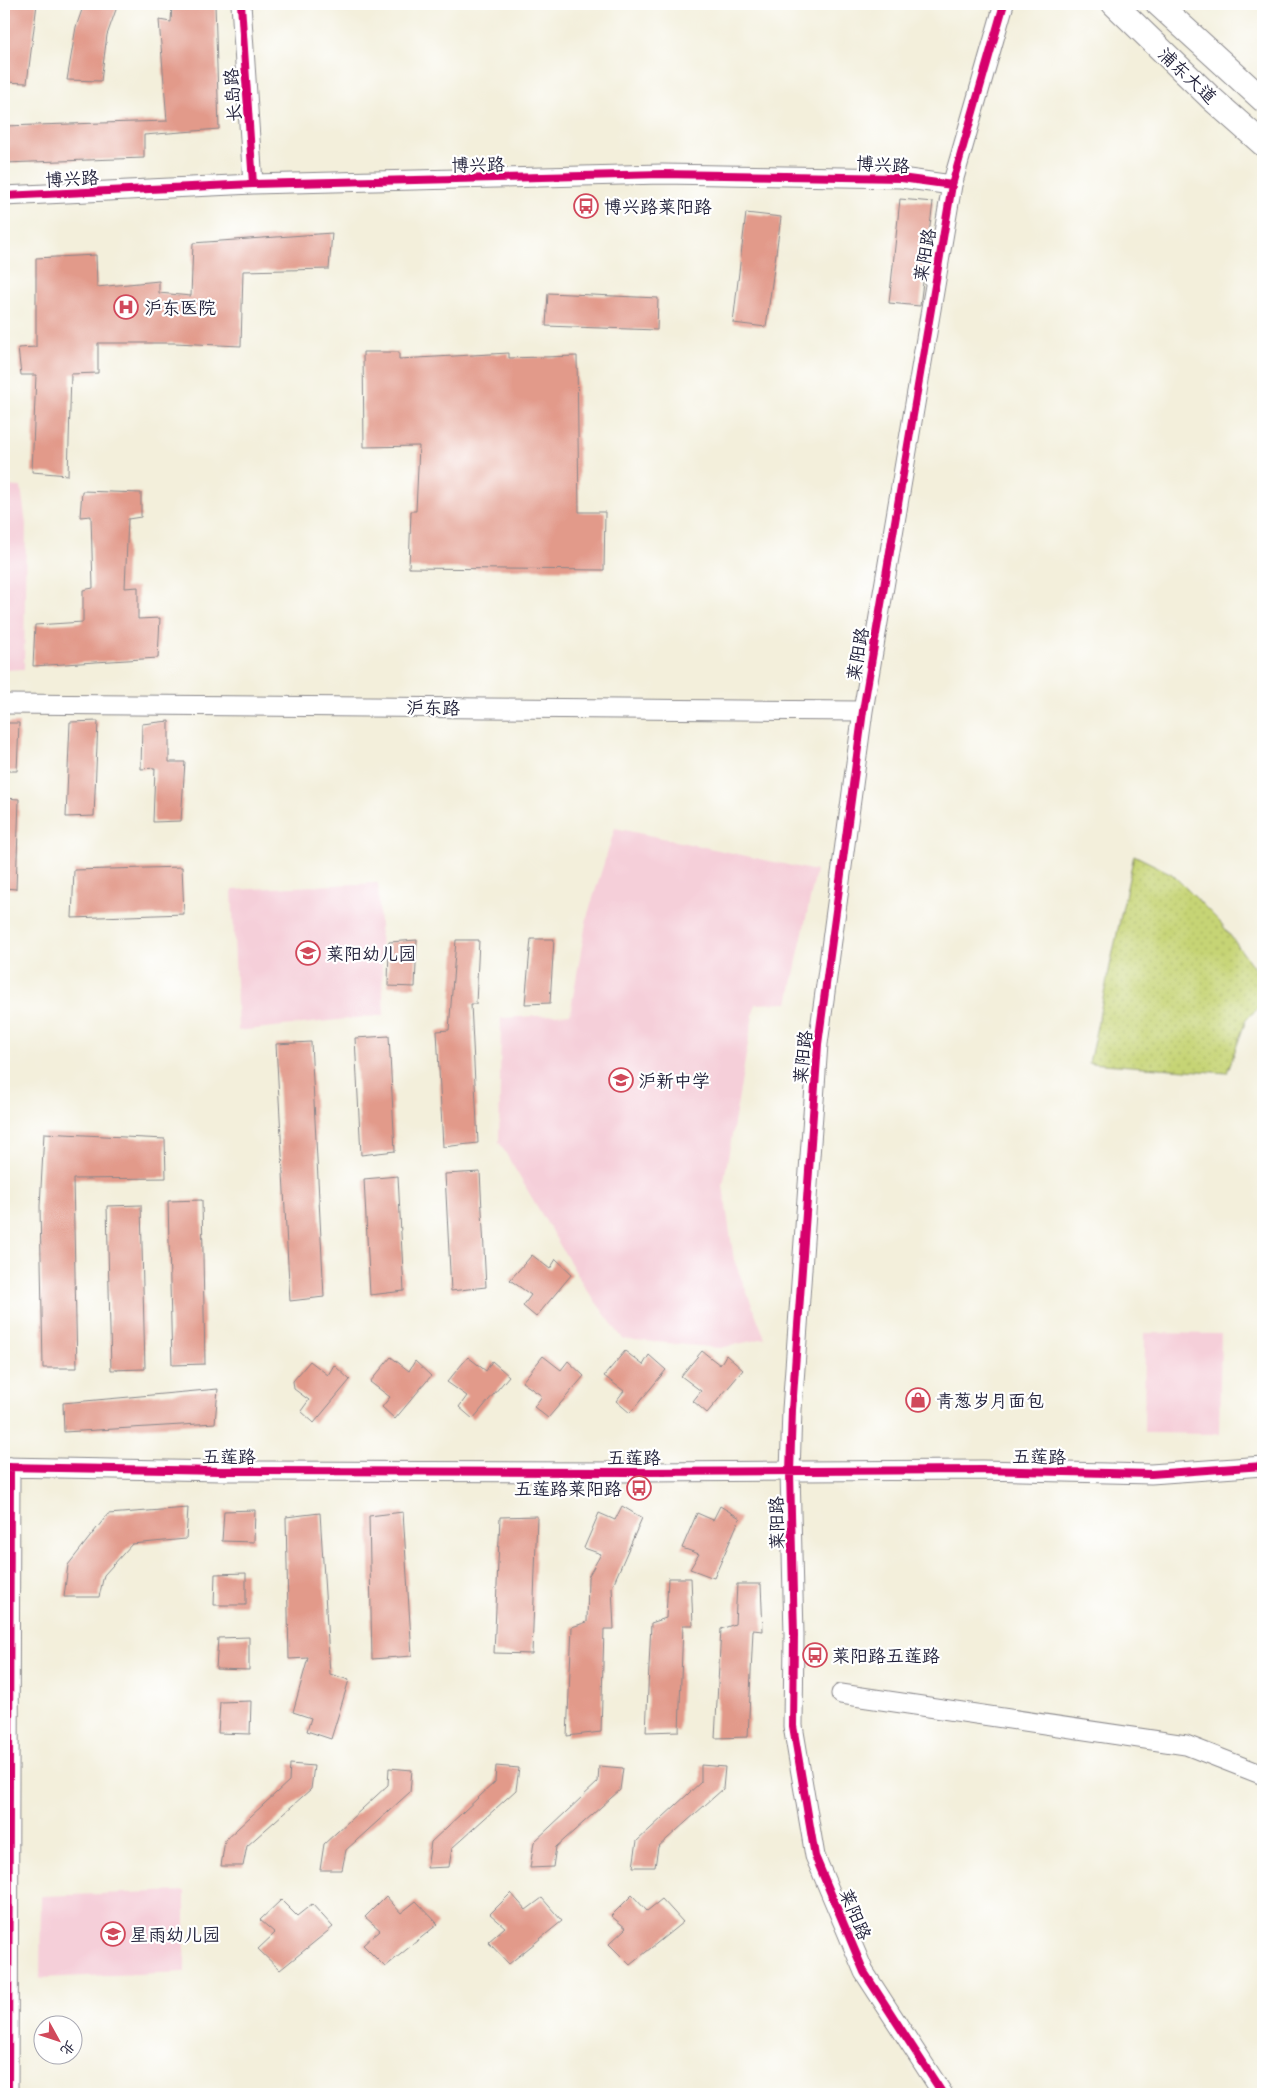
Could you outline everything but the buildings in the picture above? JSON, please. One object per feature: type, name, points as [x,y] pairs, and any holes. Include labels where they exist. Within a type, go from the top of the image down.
[{"type":"main road","name":"浦东大道","points":[[1114,4],[1211,98],[1263,144]]},
{"type":"main road","name":"浦东大道","points":[[1158,4],[1263,100]]},
{"type":"street","name":"长岛路","points":[[241,4],[253,184]]},
{"type":"street","name":"莱阳路","points":[[944,2094],[864,1972],[815,1856],[792,1726],[794,1635],[790,1472],[792,1410],[818,1044],[863,711],[952,185],[1004,4]]},
{"type":"street","name":"博兴路","points":[[4,196],[253,184],[672,174],[901,178],[952,185]]},
{"type":"street","name":"沪东路","points":[[4,704],[863,711]]},
{"type":"street","name":"五莲路","points":[[7,1467],[222,1471],[790,1472],[982,1470],[1151,1474],[1263,1466]]},
{"type":"street","points":[[7,1467],[8,2094]]},
{"type":"street","points":[[841,1694],[1186,1745],[1263,1775]]},
{"type":"shaded area","points":[[4,486],[21,487],[26,524],[24,669],[4,670]]},
{"type":"shaded area","name":"沪新中学","points":[[615,828],[816,871],[788,1003],[755,1004],[723,1186],[734,1260],[765,1338],[720,1348],[623,1339],[584,1286],[499,1142],[501,1018],[570,1014],[587,917]]},
{"type":"shaded area","name":"莱阳幼儿园","points":[[378,883],[384,1015],[238,1031],[232,890]]},
{"type":"shaded area","points":[[1145,1333],[1221,1334],[1219,1434],[1144,1433]]},
{"type":"shaded area","name":"星雨幼儿园","points":[[185,1891],[185,1972],[40,1978],[41,1896]]},
{"type":"green space","points":[[1134,855],[1172,874],[1221,923],[1263,980],[1263,1003],[1246,1020],[1227,1073],[1089,1063]]},
{"type":"cycle path","points":[[241,4],[253,184]]},
{"type":"cycle path","points":[[943,2094],[864,1972],[815,1856],[793,1726],[794,1635],[790,1472],[792,1410],[818,1044],[863,711],[952,185],[1004,4]]},
{"type":"cycle path","points":[[4,196],[253,184],[662,174],[901,178],[952,185]]},
{"type":"cycle path","points":[[4,1467],[222,1471],[641,1472],[982,1470],[1151,1474],[1263,1466]]},
{"type":"cycle path","points":[[8,2094],[10,1467]]},
{"type":"place","name":"博兴路莱阳路","points":[[586,206]]},
{"type":"place","name":"沪东医院","points":[[126,307]]},
{"type":"place","name":"莱阳幼儿园","points":[[308,953]]},
{"type":"place","name":"沪新中学","points":[[621,1080]]},
{"type":"place","name":"青葱岁月面包","points":[[918,1400]]},
{"type":"place","name":"五莲路莱阳路","points":[[639,1488]]},
{"type":"place","name":"莱阳路五莲路","points":[[815,1655]]},
{"type":"place","name":"星雨幼儿园","points":[[113,1934]]}]
